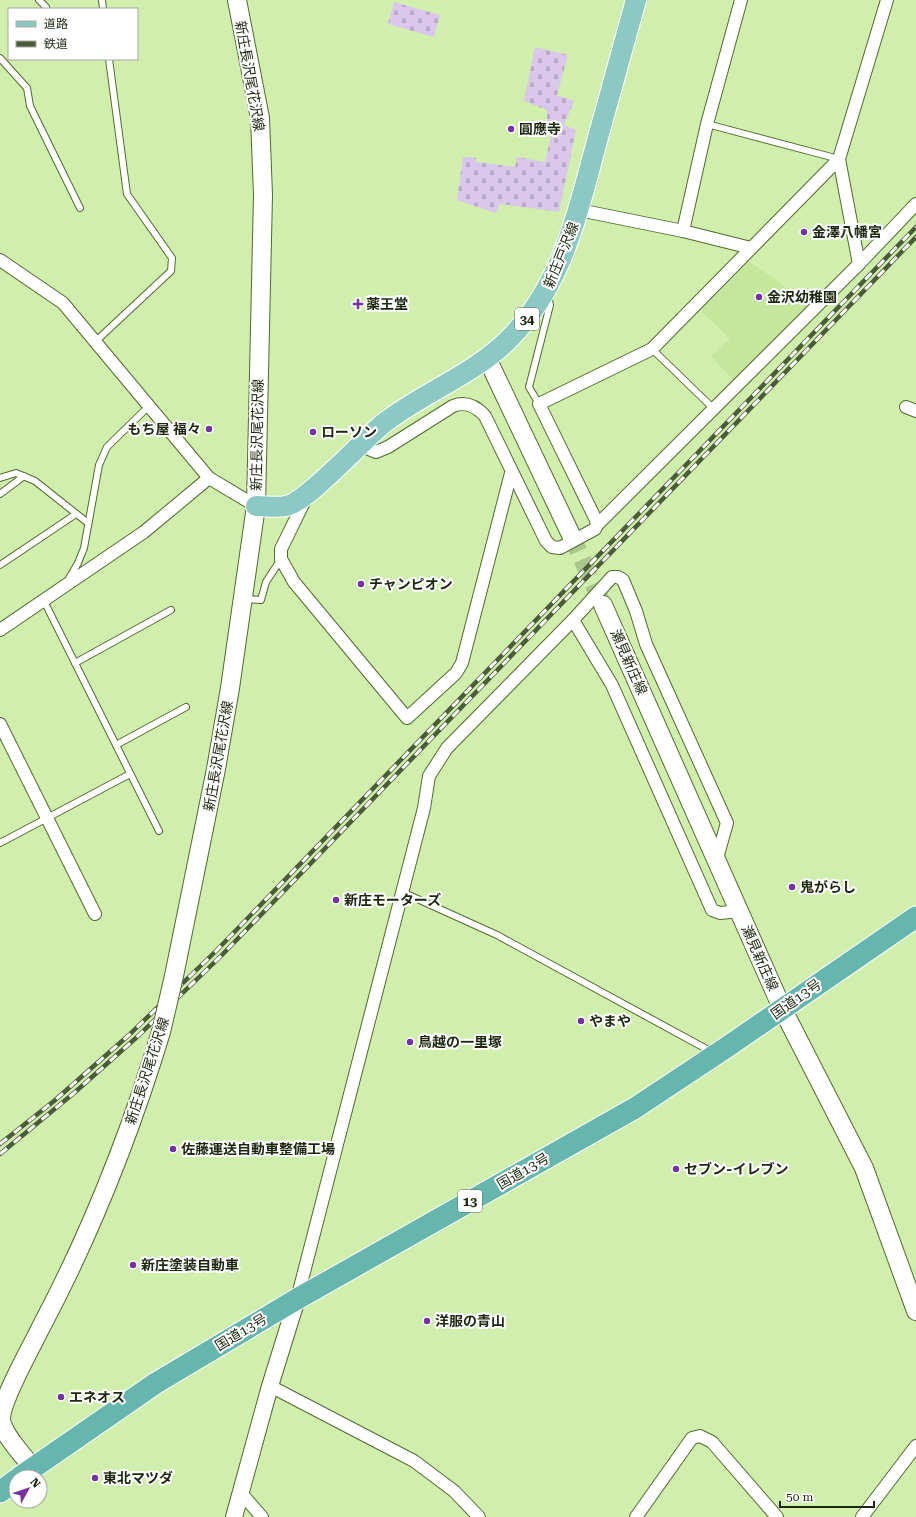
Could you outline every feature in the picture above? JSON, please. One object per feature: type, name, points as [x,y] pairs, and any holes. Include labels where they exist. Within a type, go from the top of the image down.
[{"type":"highway","name":"国道13号","points":[[30,1469],[156,1383],[297,1299],[635,1108],[716,1055],[782,1008],[916,917]]},
{"type":"main road","name":"新庄長沢尾花沢線","points":[[25,1469],[1,1420],[3,1398],[41,1328],[72,1265],[103,1194],[148,1076],[161,1032],[174,976],[216,769],[230,688],[256,506],[263,195],[260,118],[237,0]]},
{"type":"main road","name":"新庄戸沢線","points":[[256,506],[287,506],[307,495],[384,423],[406,407],[487,358],[509,339],[526,320],[547,290],[556,272],[578,210],[636,0]]},
{"type":"main road","points":[[487,358],[572,534]]},
{"type":"main road","name":"瀬見新庄線","points":[[603,605],[717,858],[782,1008],[864,1168],[911,1284],[916,1311]]},
{"type":"street","points":[[684,232],[708,124],[741,0]]},
{"type":"street","points":[[859,264],[839,159],[887,0]]},
{"type":"street","points":[[596,525],[596,520],[539,404],[652,349],[839,159]]},
{"type":"street","points":[[359,445],[376,452],[388,447],[453,406],[460,403],[470,404],[477,408],[485,416],[511,473],[546,541],[552,547],[560,548],[592,532],[596,525],[859,264],[916,204]]},
{"type":"street","points":[[578,210],[684,232],[751,248]]},
{"type":"street","points":[[0,260],[63,303],[209,478],[256,506]]},
{"type":"street","points":[[307,495],[281,549],[281,559],[294,582],[407,718],[456,673],[462,663],[511,473]]},
{"type":"street","points":[[0,630],[144,532],[209,478]]},
{"type":"street","points":[[234,1517],[270,1386],[297,1299],[424,808],[428,776],[447,748],[573,620],[612,577],[618,576],[623,580],[636,611],[646,644],[726,823],[717,858]]},
{"type":"street","points":[[573,620],[615,691],[712,910],[720,913],[740,911]]},
{"type":"street","points":[[0,724],[95,914]]},
{"type":"street","points":[[270,1386],[414,1461],[454,1491],[479,1517]]},
{"type":"street","points":[[636,1517],[692,1438],[700,1436],[712,1442],[777,1517]]},
{"type":"street","points":[[862,1517],[916,1446]]},
{"type":"street","points":[[241,1493],[262,1517]]},
{"type":"lane","points":[[39,0],[46,7]]},
{"type":"lane","points":[[0,58],[27,88],[30,106],[80,208]]},
{"type":"lane","points":[[96,341],[171,271],[172,258],[127,194],[109,60]]},
{"type":"lane","points":[[708,124],[839,159]]},
{"type":"lane","points":[[539,404],[529,388],[550,305],[547,290]]},
{"type":"lane","points":[[652,349],[714,409]]},
{"type":"lane","points":[[65,586],[78,563],[84,548],[99,465],[107,447],[149,406]]},
{"type":"lane","points":[[0,478],[16,473],[34,481],[88,523]]},
{"type":"lane","points":[[0,494],[24,476]]},
{"type":"lane","points":[[0,565],[76,514]]},
{"type":"lane","points":[[242,598],[261,600],[266,582],[281,559]]},
{"type":"lane","points":[[44,601],[159,831]]},
{"type":"lane","points":[[74,663],[171,610]]},
{"type":"lane","points":[[116,745],[186,707]]},
{"type":"lane","points":[[0,843],[130,774]]},
{"type":"lane","points":[[402,892],[497,935],[716,1055]]},
{"type":"shaded area","points":[[746,260],[778,281],[809,307],[735,382],[711,356],[730,339],[699,309]]},
{"type":"green space","points":[[394,2],[440,15],[434,37],[388,24]]},
{"type":"green space","points":[[535,47],[568,55],[557,95],[574,101],[564,125],[576,130],[559,212],[500,204],[496,213],[457,200],[463,157],[476,158],[476,162],[515,167],[517,157],[545,162],[553,126],[547,124],[547,110],[524,101]]},
{"type":"tunnel","points":[[571,535],[603,605]]},
{"type":"railway","points":[[0,1144],[54,1101],[129,1035],[216,951],[916,227]]},
{"type":"railway","points":[[0,1154],[74,1093],[137,1037],[222,955],[916,237]]},
{"type":"place","name":"圓應寺","points":[[511,129]]},
{"type":"place","name":"金澤八幡宮","points":[[804,232]]},
{"type":"place","name":"金沢幼稚園","points":[[759,297]]},
{"type":"place","name":"薬王堂","points":[[358,304]]},
{"type":"place","name":"もち屋 福々","points":[[209,429]]},
{"type":"place","name":"ローソン","points":[[313,432]]},
{"type":"place","name":"チャンピオン","points":[[361,584]]},
{"type":"place","name":"鬼がらし","points":[[792,887]]},
{"type":"place","name":"新庄モーターズ","points":[[336,900]]},
{"type":"place","name":"やまや","points":[[581,1021]]},
{"type":"place","name":"鳥越の一里塚","points":[[410,1042]]},
{"type":"place","name":"佐藤運送自動車整備工場","points":[[173,1149]]},
{"type":"place","name":"セブン-イレブン","points":[[676,1169]]},
{"type":"place","name":"新庄塗装自動車","points":[[133,1265]]},
{"type":"place","name":"洋服の青山","points":[[427,1321]]},
{"type":"place","name":"エネオス","points":[[61,1397]]},
{"type":"place","name":"東北マツダ","points":[[95,1478]]}]
